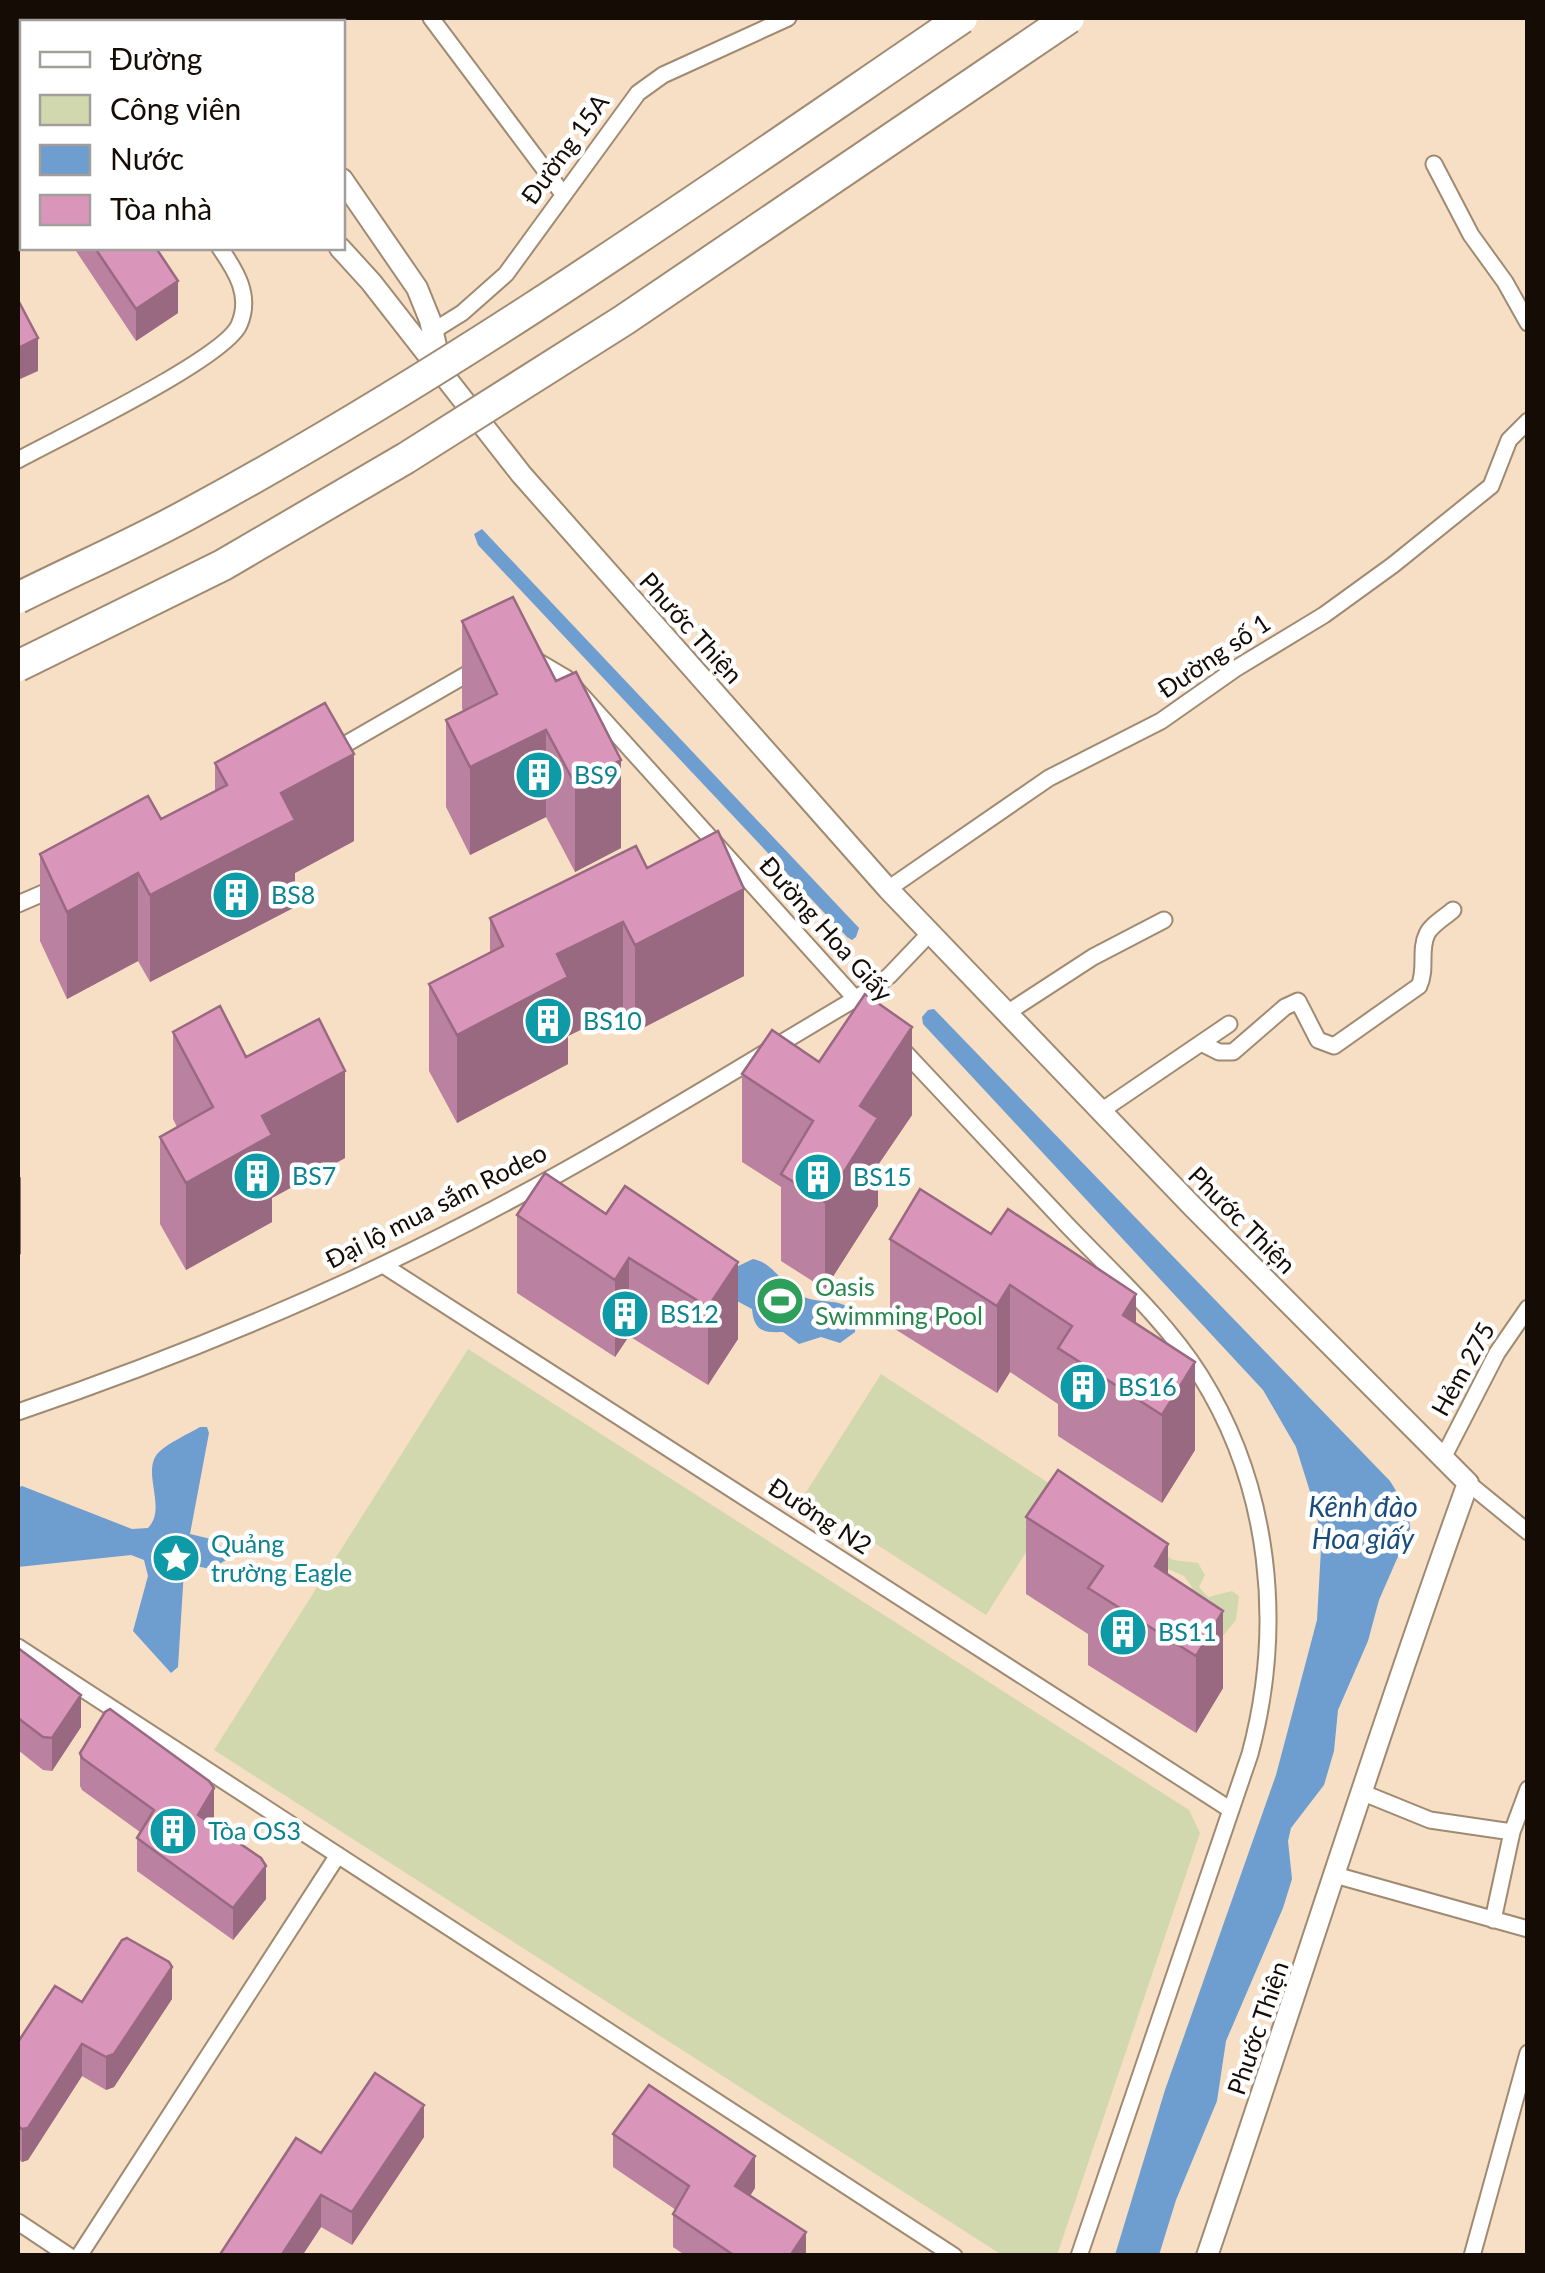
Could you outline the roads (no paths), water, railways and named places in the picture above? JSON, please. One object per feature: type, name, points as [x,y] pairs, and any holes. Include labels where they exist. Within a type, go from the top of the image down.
[{"type":"highway","points":[[18,598],[192,512],[374,407],[588,272],[962,18]]},
{"type":"highway","points":[[18,666],[223,565],[406,458],[624,320],[1070,18]]},
{"type":"street","name":"Đường 15A","points":[[433,330],[462,313],[506,274],[638,93],[663,75],[788,18]]},
{"type":"street","points":[[437,20],[563,194]]},
{"type":"street","points":[[1434,164],[1472,235],[1528,323]]},
{"type":"street","name":"Phước Thiện","points":[[345,183],[418,288],[433,330],[443,379]]},
{"type":"street","points":[[18,460],[219,348],[234,334],[243,314],[244,298],[240,280],[221,250]]},
{"type":"street","name":"Phước Thiện","points":[[342,250],[520,474],[888,889],[1193,1207],[1468,1483],[1387,1709],[1207,2256]]},
{"type":"street","name":"Đường số 1","points":[[888,889],[1049,778],[1161,722],[1235,669],[1324,615],[1491,486],[1509,440],[1528,421]]},
{"type":"street","name":"Đường Hoa Giấy","points":[[516,656],[541,661],[566,678],[880,1026]]},
{"type":"street","points":[[322,757],[487,663]]},
{"type":"street","points":[[18,904],[72,881]]},
{"type":"street","points":[[1200,1043],[1220,1052],[1233,1052],[1285,1007],[1298,1001],[1318,1040],[1334,1046],[1419,986],[1425,974],[1428,931],[1453,910]]},
{"type":"street","points":[[1007,1012],[1092,957],[1164,920]]},
{"type":"street","name":"Đại lộ mua sắm Rodeo","points":[[18,1412],[249,1323],[475,1220],[855,999],[890,976],[930,933]]},
{"type":"street","points":[[1101,1111],[1228,1024]]},
{"type":"street","name":"Đường Hoa Giấy","points":[[892,1038],[1167,1331],[1200,1375],[1224,1422],[1256,1509],[1267,1570],[1268,1662],[1262,1711],[1080,2256]]},
{"type":"street","name":"Đường N2","points":[[382,1265],[1231,1810]]},
{"type":"street","name":"Hẻm 275","points":[[1444,1456],[1497,1353],[1528,1308]]},
{"type":"street","points":[[1468,1483],[1528,1532]]},
{"type":"street","points":[[18,1647],[954,2256]]},
{"type":"street","points":[[1493,1920],[1512,1832],[1528,1789]]},
{"type":"street","points":[[1361,1792],[1430,1820],[1512,1832]]},
{"type":"street","points":[[79,2256],[338,1855]]},
{"type":"street","points":[[1335,1875],[1528,1929]]},
{"type":"street","points":[[1472,2256],[1528,2053]]},
{"type":"street","points":[[18,2222],[69,2256]]},
{"type":"water","points":[[482,529],[859,928],[856,937],[847,937],[478,545],[474,534]]},
{"type":"water","name":"Kênh đào Hoa giấy","points":[[934,1009],[1390,1481],[1409,1512],[1410,1529],[1338,1710],[1334,1751],[1324,1785],[1291,1828],[1288,1841],[1292,1879],[1226,2041],[1217,2101],[1176,2200],[1159,2255],[1115,2255],[1165,2090],[1276,1775],[1317,1620],[1321,1549],[1317,1514],[1296,1447],[1263,1390],[923,1024],[922,1017]]},
{"type":"water","name":"Oasis Swimming Pool","points":[[753,1259],[767,1265],[804,1297],[851,1309],[856,1315],[855,1332],[840,1343],[821,1337],[799,1344],[783,1332],[760,1329],[752,1309],[735,1300],[734,1268]]},
{"type":"water","points":[[200,1427],[207,1427],[209,1433],[190,1534],[215,1540],[231,1557],[211,1569],[190,1565],[184,1570],[178,1667],[171,1673],[133,1631],[148,1576],[144,1560],[131,1555],[18,1567],[18,1488],[22,1486],[132,1529],[148,1528],[155,1510],[154,1460],[163,1448]]},
{"type":"place","name":"BS9","points":[[539,775]]},
{"type":"place","name":"BS8","points":[[236,895]]},
{"type":"place","name":"BS10","points":[[548,1021]]},
{"type":"place","name":"BS7","points":[[257,1176]]},
{"type":"place","name":"BS15","points":[[818,1177]]},
{"type":"place","name":"Oasis Swimming Pool","points":[[780,1301]]},
{"type":"place","name":"BS12","points":[[625,1314]]},
{"type":"place","name":"BS16","points":[[1083,1387]]},
{"type":"place","name":"Quảng trường Eagle","points":[[176,1558]]},
{"type":"place","name":"BS11","points":[[1123,1632]]},
{"type":"place","name":"Tòa OS3","points":[[173,1831]]}]
